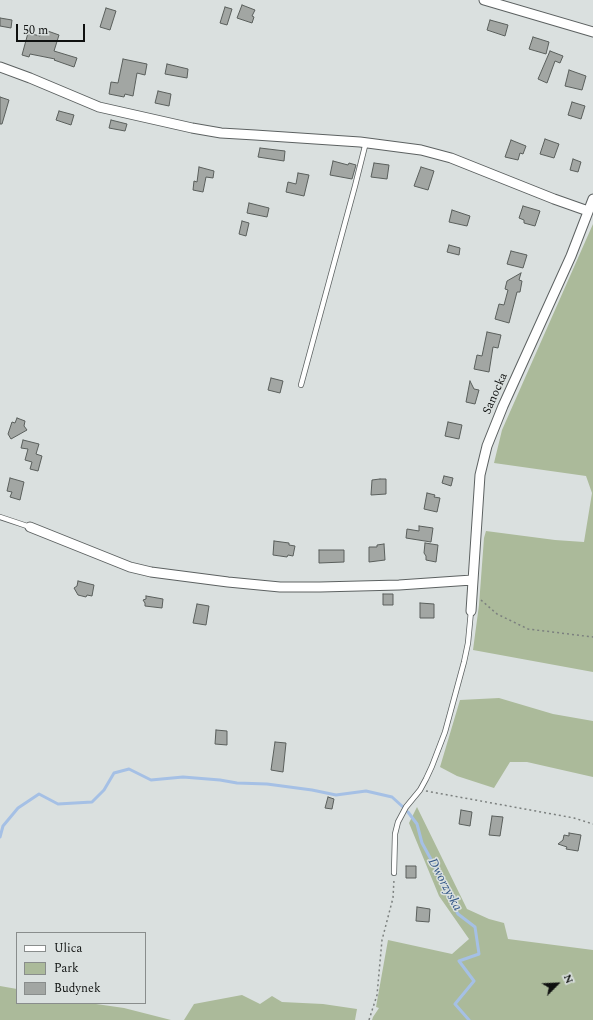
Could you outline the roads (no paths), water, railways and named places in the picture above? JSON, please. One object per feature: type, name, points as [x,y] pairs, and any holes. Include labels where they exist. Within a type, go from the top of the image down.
[{"type":"street","points":[[484,0],[593,32]]},
{"type":"street","points":[[0,67],[99,107],[192,128],[221,133],[366,142],[422,150],[451,158],[588,211]]},
{"type":"street","name":"Sanocka","points":[[471,611],[480,475],[487,446],[503,406],[571,256],[593,198]]},
{"type":"street","points":[[30,527],[130,568],[228,582],[280,587],[320,587],[399,585],[472,580]]},
{"type":"lane","points":[[301,385],[366,142]]},
{"type":"lane","points":[[0,517],[30,527]]},
{"type":"lane","points":[[394,873],[395,834],[398,822],[406,807],[420,790],[432,766],[445,732],[468,643],[471,611]]},
{"type":"waterway","points":[[0,837],[3,826],[18,808],[39,794],[58,804],[92,802],[104,790],[114,773],[129,769],[151,780],[183,777],[237,783],[267,784],[336,795],[366,791],[392,797],[403,807]]},
{"type":"waterway","name":"Dworzyska","points":[[408,812],[417,824],[422,843],[458,914],[475,927],[479,954],[459,961],[474,981],[455,1004],[469,1020]]}]
